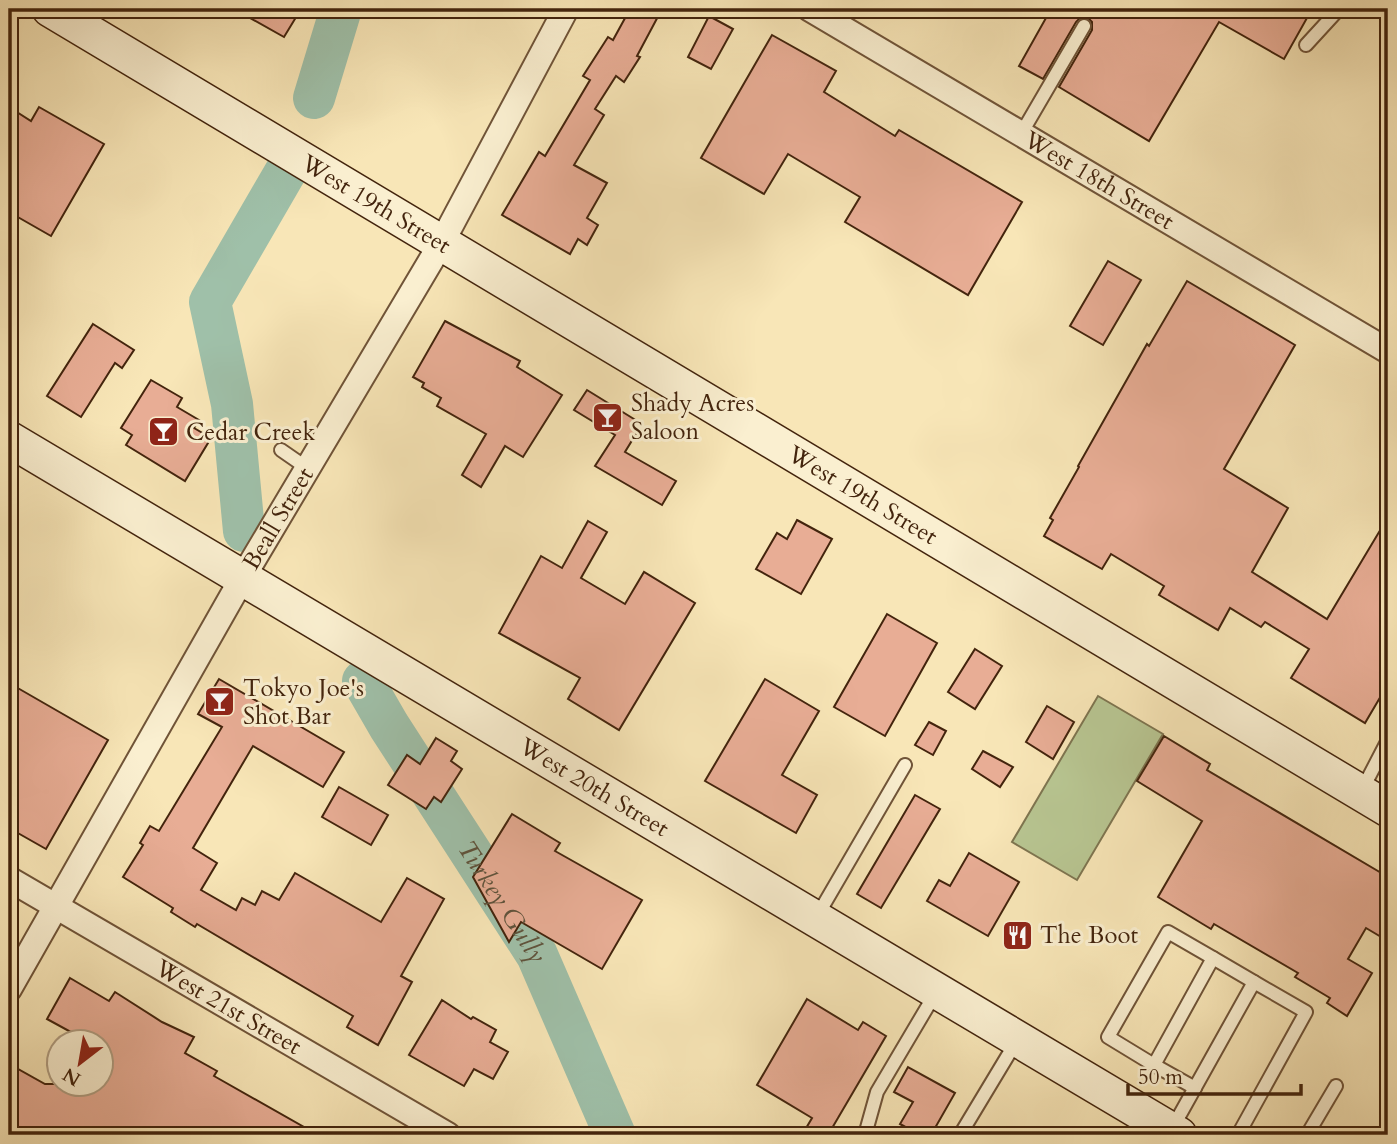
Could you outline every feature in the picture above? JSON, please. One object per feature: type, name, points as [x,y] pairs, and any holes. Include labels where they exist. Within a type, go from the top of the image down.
[{"type":"street","name":"West 19th Street","points":[[50,9],[246,131],[442,242],[1374,800]]},
{"type":"street","name":"Beall Street","points":[[9,989],[243,577],[442,242],[566,9]]},
{"type":"street","name":"West 18th Street","points":[[810,9],[1388,351]]},
{"type":"street","name":"West 20th Street","points":[[9,440],[1175,1133]]},
{"type":"street","name":"West 21st Street","points":[[9,879],[448,1135]]},
{"type":"lane","points":[[1306,46],[1339,9]]},
{"type":"lane","points":[[1021,134],[1084,26]]},
{"type":"lane","points":[[281,450],[307,468]]},
{"type":"lane","points":[[1374,800],[1388,740]]},
{"type":"lane","points":[[816,919],[905,765]]},
{"type":"lane","points":[[1195,1088],[1108,1037],[1168,932],[1306,1012],[1238,1135]]},
{"type":"lane","points":[[1154,1065],[1213,958]]},
{"type":"lane","points":[[1175,1133],[1195,1088],[1254,982]]},
{"type":"lane","points":[[865,1135],[877,1092],[937,991]]},
{"type":"lane","points":[[960,1135],[1018,1039]]},
{"type":"lane","points":[[1307,1135],[1336,1086]]},
{"type":"green space","points":[[1098,696],[1163,734],[1077,880],[1012,842]]},
{"type":"building","points":[[234,9],[301,9],[284,37]]},
{"type":"building","points":[[630,9],[662,9],[637,56],[640,57],[624,82],[616,76],[595,109],[604,115],[574,165],[607,183],[587,218],[598,225],[587,245],[578,239],[570,254],[502,215],[539,152],[545,156],[590,80],[583,76],[608,37],[613,40]]},
{"type":"building","points":[[1051,9],[1312,9],[1284,59],[1219,22],[1149,141],[1059,87],[1092,30],[1092,22],[1088,18],[1080,18],[1076,22],[1043,79],[1019,66]]},
{"type":"building","points":[[709,16],[733,29],[711,69],[688,57]]},
{"type":"building","points":[[772,35],[836,71],[824,92],[895,136],[899,130],[1022,202],[968,295],[845,222],[860,197],[788,154],[764,194],[701,158]]},
{"type":"building","points":[[9,107],[31,121],[39,107],[104,144],[51,236],[9,212]]},
{"type":"building","points":[[1108,261],[1141,280],[1103,345],[1070,326]]},
{"type":"building","points":[[1187,281],[1295,345],[1224,469],[1288,508],[1252,572],[1327,619],[1388,517],[1388,684],[1365,723],[1291,678],[1309,649],[1265,622],[1261,627],[1230,608],[1218,630],[1159,595],[1164,586],[1111,554],[1102,569],[1044,536],[1053,520],[1050,518],[1078,466],[1147,344],[1149,346]]},
{"type":"building","points":[[445,321],[520,361],[517,367],[562,395],[523,457],[505,446],[481,487],[462,475],[486,434],[437,406],[441,398],[422,387],[424,383],[413,377]]},
{"type":"building","points":[[93,324],[134,350],[122,368],[115,363],[81,417],[47,396]]},
{"type":"building","name":"Cedar Creek","points":[[151,380],[182,398],[177,407],[199,420],[194,428],[211,438],[185,481],[126,445],[132,435],[121,428]]},
{"type":"building","points":[[587,390],[642,424],[625,452],[676,481],[662,505],[595,466],[615,435],[574,410]]},
{"type":"building","points":[[797,520],[832,539],[801,594],[756,569],[777,533],[787,539]]},
{"type":"building","points":[[588,521],[607,532],[581,578],[625,604],[644,572],[695,603],[619,730],[568,699],[580,678],[499,633],[541,556],[562,568]]},
{"type":"building","points":[[887,614],[937,643],[885,736],[834,707]]},
{"type":"building","points":[[975,649],[1002,666],[975,709],[948,692]]},
{"type":"building","points":[[219,679],[344,752],[323,787],[253,746],[193,848],[217,863],[201,890],[236,910],[242,898],[255,905],[262,891],[279,900],[295,873],[381,922],[407,878],[444,899],[401,976],[412,982],[378,1045],[347,1027],[353,1016],[197,924],[195,927],[171,912],[173,908],[123,877],[143,845],[140,843],[150,826],[159,831],[222,727],[198,714]]},
{"type":"building","points":[[765,679],[819,711],[782,775],[817,795],[796,833],[705,781]]},
{"type":"building","points":[[9,683],[108,740],[46,849],[9,828]]},
{"type":"building","points":[[1047,706],[1074,722],[1053,759],[1026,742]]},
{"type":"building","points":[[929,722],[946,731],[933,755],[915,745]]},
{"type":"building","points":[[1164,736],[1210,764],[1207,770],[1388,877],[1388,941],[1366,928],[1348,959],[1372,973],[1347,1016],[1327,1003],[1330,998],[1295,977],[1298,973],[1214,924],[1211,929],[1158,897],[1202,821],[1137,781]]},
{"type":"building","points":[[436,738],[457,751],[451,761],[462,769],[441,802],[434,797],[426,809],[388,785],[407,755],[420,764]]},
{"type":"building","points":[[983,751],[1013,767],[1000,787],[972,769]]},
{"type":"building","points":[[339,787],[388,815],[371,845],[322,817]]},
{"type":"building","points":[[915,795],[940,809],[881,908],[857,894]]},
{"type":"building","points":[[512,814],[560,843],[555,851],[642,900],[602,969],[521,922],[509,942],[473,877]]},
{"type":"building","points":[[969,853],[1019,882],[988,936],[927,901],[939,880],[950,886]]},
{"type":"building","points":[[70,978],[109,1001],[115,992],[162,1022],[194,1037],[185,1053],[217,1071],[214,1076],[318,1135],[9,1135],[9,1064],[46,1084],[46,1098],[116,1098],[116,1028],[63,1028],[47,1019]]},
{"type":"building","points":[[807,999],[858,1030],[863,1022],[886,1036],[828,1135],[802,1135],[812,1118],[757,1085]]},
{"type":"building","points":[[442,1000],[471,1019],[473,1017],[496,1030],[490,1042],[508,1052],[493,1079],[474,1069],[464,1086],[409,1055]]},
{"type":"building","points":[[908,1067],[955,1093],[931,1135],[920,1135],[900,1124],[913,1102],[894,1092]]},
{"type":"waterway","name":"Turkey Gully","points":[[314,98],[341,9]]},
{"type":"waterway","name":"Turkey Gully","points":[[244,531],[232,404],[210,302],[286,171]]},
{"type":"waterway","name":"Turkey Gully","points":[[363,681],[389,726],[537,955],[615,1135]]},
{"type":"place","name":"Shady Acres Saloon","points":[[608,417]]},
{"type":"place","name":"Cedar Creek","points":[[163,432]]},
{"type":"place","name":"Tokyo Joe's Shot Bar","points":[[220,702]]},
{"type":"place","name":"The Boot","points":[[1017,935]]}]
